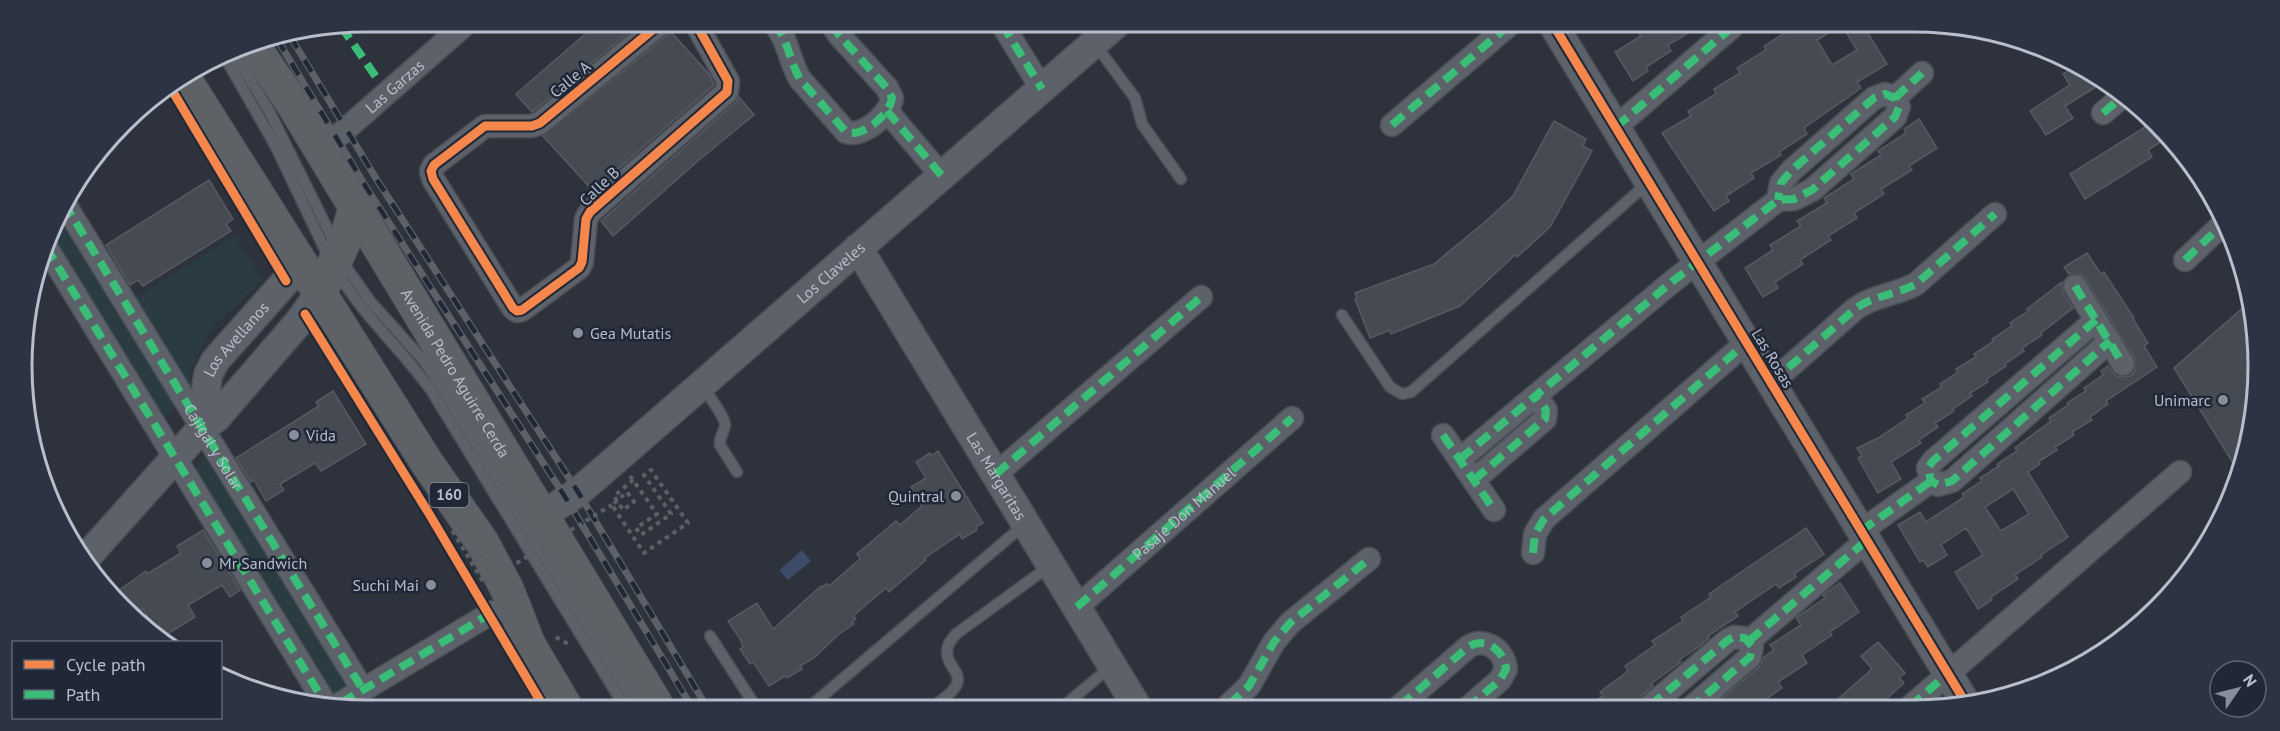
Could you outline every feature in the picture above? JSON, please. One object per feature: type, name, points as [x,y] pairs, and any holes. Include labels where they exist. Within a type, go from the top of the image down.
[{"type":"highway","name":"Avenida Pedro Aguirre Cerda","points":[[256,50],[321,151],[654,700]]},
{"type":"highway","name":"160","points":[[188,83],[324,269],[427,463],[486,550],[507,590],[529,645],[562,700]]},
{"type":"highway","points":[[324,269],[353,222],[355,208]]},
{"type":"street","name":"Las Garzas","points":[[321,151],[456,32]]},
{"type":"street","name":"Calle A","points":[[513,308],[433,179],[431,171],[434,165],[485,126],[532,126],[540,123],[650,32]]},
{"type":"street","name":"Calle B","points":[[513,308],[518,311],[522,310],[574,273],[582,262],[586,219],[590,212],[727,92],[728,81],[701,32]]},
{"type":"street","points":[[781,32],[800,79],[846,132],[861,133],[887,111],[891,103],[890,93],[839,32]]},
{"type":"street","points":[[1007,32],[1042,88]]},
{"type":"street","name":"Los Claveles","points":[[542,516],[578,492],[1107,32]]},
{"type":"street","points":[[1392,125],[1501,32]]},
{"type":"street","name":"Las Rosas","points":[[1558,32],[1962,696]]},
{"type":"street","points":[[1616,127],[1726,32]]},
{"type":"street","points":[[1460,459],[1698,262],[1778,200],[1794,199],[1812,190],[1891,122],[1899,107],[1895,98],[1922,73]]},
{"type":"street","points":[[2103,113],[2118,101]]},
{"type":"street","points":[[887,111],[942,176]]},
{"type":"street","name":"Cajigal y Solar","points":[[69,212],[363,690]]},
{"type":"street","points":[[1771,383],[1862,303],[1916,284],[1995,214]]},
{"type":"street","points":[[2185,260],[2219,228]]},
{"type":"street","name":"Las Margaritas","points":[[858,248],[1133,700]]},
{"type":"street","points":[[50,254],[321,697]]},
{"type":"street","name":"Los Avellanos","points":[[201,429],[208,375],[214,362],[324,269]]},
{"type":"street","name":"Los Avellanos","points":[[90,553],[201,429],[216,418],[298,323],[324,269]]},
{"type":"street","points":[[2075,286],[2123,364]]},
{"type":"street","points":[[996,474],[1201,297]]},
{"type":"street","points":[[2096,320],[1932,461],[1928,468],[1931,481],[1938,485],[1952,481],[2110,341]]},
{"type":"street","points":[[1533,553],[1535,534],[1544,519],[1747,342]]},
{"type":"street","points":[[1474,480],[1545,419],[1546,410],[1535,396]]},
{"type":"street","name":"Pasaje Don Manuel","points":[[1077,607],[1292,418]]},
{"type":"street","points":[[1443,435],[1494,510]]},
{"type":"street","points":[[1918,700],[2180,472]]},
{"type":"street","points":[[1749,641],[1864,535],[1931,481]]},
{"type":"street","points":[[1234,700],[1249,686],[1274,642],[1290,623],[1369,559]]},
{"type":"street","points":[[348,699],[493,612]]},
{"type":"street","points":[[1657,700],[1728,639],[1740,637],[1749,641],[1752,651],[1746,662],[1700,700]]},
{"type":"street","points":[[1407,700],[1468,647],[1485,642],[1503,658],[1506,669],[1500,680],[1477,700]]},
{"type":"lane","points":[[1095,43],[1132,93],[1142,124],[1180,179]]},
{"type":"lane","points":[[236,58],[268,109],[324,269]]},
{"type":"lane","points":[[227,62],[275,145],[324,269],[402,353],[431,390],[621,700]]},
{"type":"lane","points":[[1342,315],[1390,387],[1402,394],[1411,392],[1649,182]]},
{"type":"lane","points":[[324,269],[348,270],[370,301],[424,361],[633,700]]},
{"type":"lane","points":[[702,385],[724,419],[720,445],[737,472]]},
{"type":"lane","points":[[818,700],[1026,523]]},
{"type":"lane","points":[[942,700],[952,693],[958,684],[957,674],[949,658],[948,646],[956,634],[1051,564]]},
{"type":"lane","points":[[711,636],[751,700]]},
{"type":"lane","points":[[1071,700],[1112,665]]},
{"type":"path","points":[[612,505],[644,553],[688,523],[651,470],[644,475],[671,514],[641,535],[636,528],[657,514],[626,470],[642,456],[634,444]]},
{"type":"path","points":[[485,566],[461,527],[453,532],[484,583],[612,505],[619,499],[627,492],[634,502],[623,510],[619,503],[614,496],[633,480]]},
{"type":"path","points":[[553,632],[557,639],[568,644],[581,636]]},
{"type":"shaded area","points":[[65,220],[177,405],[162,421],[54,246]]},
{"type":"shaded area","points":[[235,236],[263,280],[216,324],[208,335],[190,371],[192,389],[135,297]]},
{"type":"shaded area","points":[[208,451],[350,687],[330,698],[193,473]]},
{"type":"water","points":[[802,550],[811,561],[788,580],[779,570]]},
{"type":"building","points":[[587,32],[629,32],[532,112],[516,94]]},
{"type":"building","points":[[671,32],[709,74],[714,85],[593,191],[543,136]]},
{"type":"building","points":[[1638,32],[1690,32],[1668,45],[1671,51],[1646,67],[1648,71],[1633,81],[1615,52],[1641,36]]},
{"type":"building","points":[[1786,32],[1830,32],[1817,40],[1832,65],[1857,50],[1846,32],[1867,32],[1887,64],[1857,82],[1861,88],[1804,128],[1807,134],[1779,152],[1781,155],[1751,173],[1754,178],[1726,196],[1729,201],[1714,211],[1662,133],[1691,116],[1688,111],[1716,94],[1714,89],[1740,73],[1737,68],[1766,50],[1764,46]]},
{"type":"building","points":[[2069,70],[2097,86],[2065,106],[2073,118],[2046,135],[2030,111],[2070,85],[2063,74]]},
{"type":"building","points":[[739,97],[754,115],[613,236],[601,221]]},
{"type":"building","points":[[1919,119],[1937,148],[1909,166],[1912,170],[1881,189],[1884,194],[1854,213],[1857,218],[1828,236],[1831,240],[1800,260],[1803,264],[1775,282],[1778,288],[1763,297],[1745,268],[1773,250],[1770,245],[1801,226],[1797,221],[1827,203],[1824,198],[1854,179],[1851,174],[1881,155],[1878,151],[1906,133],[1904,129]]},
{"type":"building","points":[[1554,121],[1586,139],[1583,146],[1592,151],[1550,227],[1517,257],[1515,255],[1460,306],[1391,334],[1390,330],[1370,338],[1355,299],[1357,298],[1355,293],[1434,264],[1486,221],[1513,196]]},
{"type":"building","points":[[2147,126],[2162,141],[2148,150],[2152,157],[2085,199],[2070,174]]},
{"type":"building","points":[[209,180],[233,219],[226,224],[231,231],[143,286],[138,280],[130,285],[106,245]]},
{"type":"building","points":[[2087,253],[2101,274],[2104,272],[2134,318],[2148,343],[2144,346],[2157,367],[2106,401],[2108,404],[2090,417],[2092,420],[2072,432],[2074,435],[2055,447],[2057,450],[2038,462],[2040,464],[2028,472],[2068,537],[2015,575],[2018,579],[1978,609],[1955,572],[1983,555],[1966,528],[1941,545],[1947,555],[1928,567],[1923,560],[1920,562],[1898,525],[1920,512],[1926,522],[1964,497],[1962,494],[1982,481],[1980,478],[1999,466],[1997,464],[2017,451],[2015,448],[2051,421],[2049,418],[2086,391],[2084,388],[2103,375],[2101,371],[2108,366],[2116,376],[2130,376],[2135,371],[2134,357],[2086,279],[2081,274],[2069,274],[2064,267]],"holes":[[[2013,489],[2029,514],[2001,531],[1985,507]]]},
{"type":"building","points":[[2062,282],[2063,293],[2073,308],[2041,333],[2042,335],[2022,348],[2024,351],[1987,379],[1988,382],[1970,393],[1972,396],[1953,409],[1954,411],[1935,423],[1938,427],[1919,440],[1921,443],[1891,462],[1901,479],[1878,493],[1858,458],[1862,456],[1857,448],[1878,438],[1908,418],[1906,415],[1925,403],[1922,399],[1942,387],[1940,384],[1958,372],[1956,369],[1976,357],[1974,354],[1994,341],[1992,339],[2012,326],[2010,323]]},
{"type":"building","name":"Unimarc","points":[[2243,308],[2248,344],[2248,387],[2242,431],[2234,464],[2174,368]]},
{"type":"building","points":[[333,391],[366,444],[321,471],[315,463],[280,484],[284,490],[266,501],[254,480],[251,482],[236,458],[319,406],[316,402]]},
{"type":"building","points":[[938,451],[983,523],[976,527],[977,530],[962,539],[960,534],[925,558],[926,560],[889,592],[886,588],[853,616],[856,619],[852,622],[854,624],[839,634],[814,658],[800,666],[802,669],[769,686],[753,662],[750,664],[740,649],[743,647],[740,639],[728,621],[757,603],[773,629],[821,586],[827,584],[829,586],[860,559],[857,554],[896,521],[900,525],[922,506],[911,487],[926,478],[916,462]]},
{"type":"building","points":[[1806,528],[1824,554],[1794,574],[1796,577],[1779,588],[1776,584],[1735,612],[1738,616],[1708,636],[1709,638],[1679,660],[1681,662],[1651,684],[1653,686],[1636,700],[1597,700],[1603,696],[1600,692],[1628,671],[1625,666],[1655,645],[1652,641],[1683,621],[1681,617],[1711,597],[1709,594]]},
{"type":"building","points":[[203,530],[240,590],[230,597],[222,585],[188,605],[195,617],[168,634],[151,621],[143,609],[139,611],[118,591],[146,571],[147,574],[181,553],[177,546]]},
{"type":"building","points":[[1840,583],[1859,612],[1830,632],[1832,635],[1802,655],[1807,663],[1778,682],[1782,688],[1764,700],[1720,700],[1759,667],[1764,657],[1774,650],[1770,645],[1801,625],[1796,618],[1825,598],[1823,595]]},
{"type":"building","points":[[1878,642],[1905,673],[1899,678],[1904,683],[1885,700],[1837,700],[1872,669],[1861,656]]},
{"type":"railway","points":[[292,40],[377,180],[578,492],[703,700]]},
{"type":"railway","points":[[279,43],[366,187],[567,500],[688,700]]},
{"type":"marked path","points":[[345,32],[376,77]]},
{"type":"marked path","points":[[780,32],[800,79],[846,132],[860,132],[881,118],[892,98],[887,88],[837,32]]},
{"type":"marked path","points":[[1007,32],[1042,89]]},
{"type":"marked path","points":[[1392,125],[1501,32]]},
{"type":"marked path","points":[[1616,127],[1726,32]]},
{"type":"marked path","points":[[1895,98],[1922,73]]},
{"type":"marked path","points":[[1460,459],[1673,281],[1778,200],[1794,199],[1812,190],[1895,117],[1899,107],[1895,98],[1885,94],[1874,98],[1792,170],[1781,183],[1778,200]]},
{"type":"marked path","points":[[2103,113],[2118,101]]},
{"type":"marked path","points":[[887,111],[942,176]]},
{"type":"marked path","points":[[69,212],[363,690]]},
{"type":"marked path","points":[[1771,383],[1855,309],[1862,304],[1916,284],[1995,214]]},
{"type":"marked path","points":[[2185,260],[2219,228]]},
{"type":"marked path","points":[[50,254],[321,697]]},
{"type":"marked path","points":[[2075,286],[2123,364]]},
{"type":"marked path","points":[[996,474],[1201,297]]},
{"type":"marked path","points":[[2096,320],[1933,461],[1928,468],[1931,481],[1938,485],[1952,481],[2110,341]]},
{"type":"marked path","points":[[1533,553],[1535,534],[1544,519],[1747,342]]},
{"type":"marked path","points":[[1474,480],[1545,419],[1546,410],[1535,396]]},
{"type":"marked path","points":[[1077,607],[1292,418]]},
{"type":"marked path","points":[[1443,435],[1494,510]]},
{"type":"marked path","points":[[1861,531],[1931,481]]},
{"type":"marked path","points":[[1749,641],[1867,540]]},
{"type":"marked path","points":[[1234,700],[1249,686],[1274,642],[1290,623],[1369,559]]},
{"type":"marked path","points":[[347,699],[493,612]]},
{"type":"marked path","points":[[1657,700],[1728,640],[1734,637],[1745,638],[1752,646],[1750,657],[1700,700]]},
{"type":"marked path","points":[[1407,700],[1468,647],[1481,643],[1498,651],[1506,669],[1500,680],[1477,700]]},
{"type":"marked path","points":[[1918,700],[1948,673]]},
{"type":"cycle path","points":[[650,32],[540,123],[532,126],[485,126],[434,165],[431,171],[433,179],[517,311],[522,310],[579,268],[582,262],[586,219],[590,212],[727,92],[728,81],[701,32]]},
{"type":"cycle path","points":[[1558,32],[1962,696]]},
{"type":"cycle path","points":[[173,93],[286,281]]},
{"type":"cycle path","points":[[305,314],[428,512],[540,700]]},
{"type":"place","name":"Gea Mutatis","points":[[578,333]]},
{"type":"place","name":"Unimarc","points":[[2223,400]]},
{"type":"place","name":"Vida","points":[[294,435]]},
{"type":"place","name":"Quintral","points":[[956,496]]},
{"type":"place","name":"Mr Sandwich","points":[[207,563]]},
{"type":"place","name":"Suchi Mai","points":[[431,585]]}]
